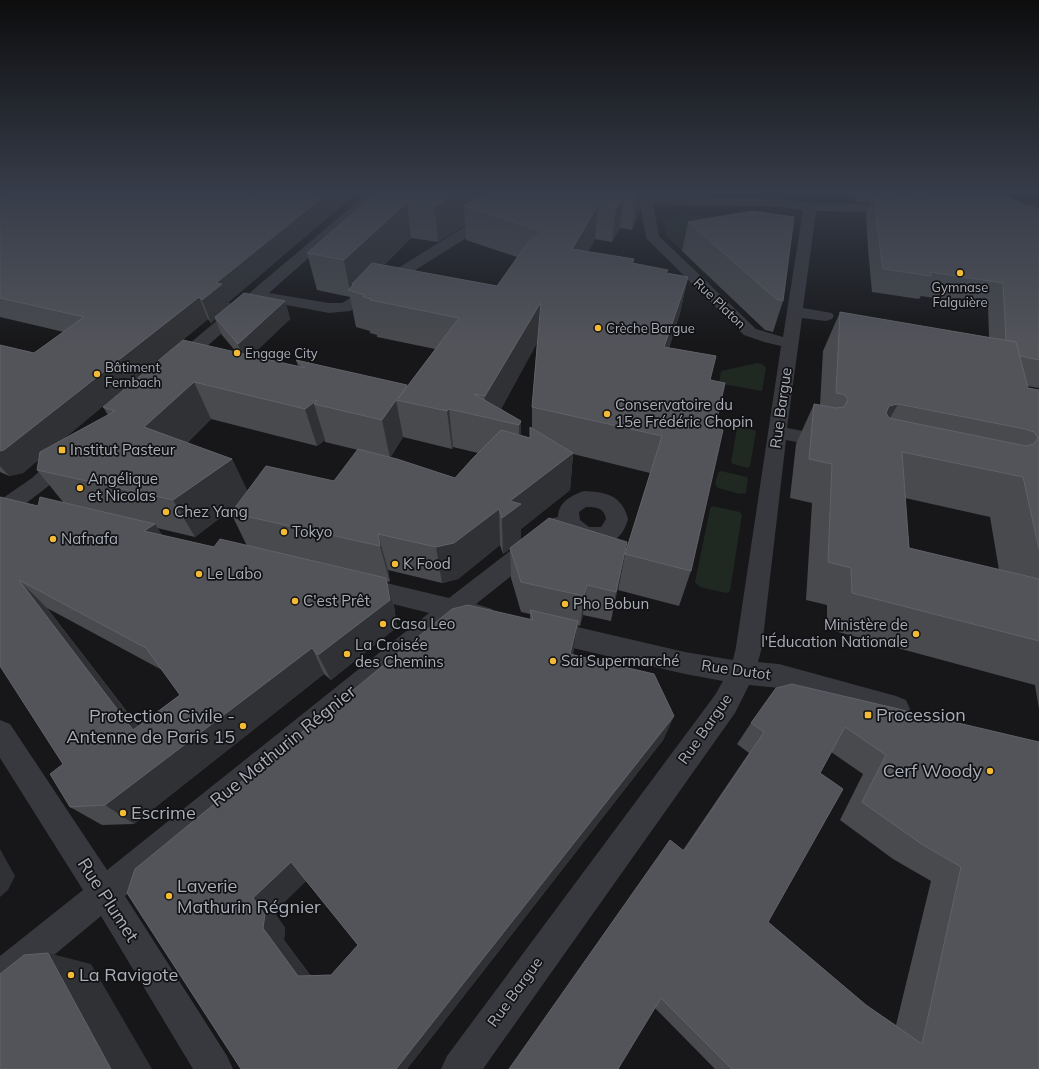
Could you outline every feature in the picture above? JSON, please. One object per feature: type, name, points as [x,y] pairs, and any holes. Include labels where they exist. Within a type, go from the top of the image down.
[{"type":"street","points":[[165,372],[319,242]]},
{"type":"street","points":[[257,295],[329,308],[345,308],[451,242]]},
{"type":"street","name":"Rue Platon","points":[[657,242],[750,332],[770,339],[791,343]]},
{"type":"street","name":"Rue Bargue","points":[[460,1069],[725,704],[742,672],[749,647],[777,432],[805,242]]},
{"type":"street","points":[[795,312],[826,316]]},
{"type":"street","points":[[777,432],[818,440]]},
{"type":"street","points":[[4,504],[39,483],[81,444]]},
{"type":"street","points":[[4,504],[36,509]]},
{"type":"street","name":"Rue Mathurin Régnier","points":[[0,978],[453,608],[560,524],[569,522]]},
{"type":"street","points":[[337,581],[502,620]]},
{"type":"street","name":"Rue Dutot","points":[[525,626],[685,663],[779,676],[920,715]]},
{"type":"street","name":"Rue Plumet","points":[[0,733],[103,893],[126,925],[214,1069]]},
{"type":"shaded area","points":[[672,242],[734,242],[732,243],[682,251]]},
{"type":"shaded area","points":[[757,363],[762,364],[766,368],[762,391],[722,384],[719,382],[721,371]]},
{"type":"shaded area","points":[[741,427],[754,430],[756,432],[750,466],[748,468],[733,464],[731,462],[737,428]]},
{"type":"shaded area","points":[[721,471],[747,477],[746,493],[740,494],[718,488],[715,484],[718,473]]},
{"type":"shaded area","points":[[712,506],[740,512],[742,515],[730,591],[726,593],[700,587],[695,582],[710,509]]},
{"type":"building","points":[[0,242],[267,242],[216,283],[222,284],[202,300],[199,297],[4,450],[0,451],[0,345],[34,353],[84,317],[0,298]]},
{"type":"building","points":[[320,242],[364,242],[344,260],[307,253]]},
{"type":"building","points":[[529,242],[576,242],[572,249],[634,259],[632,263],[668,270],[666,273],[688,277],[664,347],[716,356],[710,380],[725,383],[715,428],[723,430],[691,571],[625,554],[662,436],[532,407],[541,302],[485,396],[474,394],[521,421],[519,425],[449,409],[447,411],[396,400],[382,420],[314,404],[317,400],[305,409],[194,382],[144,427],[232,459],[173,500],[37,470],[40,452],[115,411],[103,407],[183,340],[305,368],[296,360],[407,385],[398,399],[459,318],[370,300],[372,299],[363,297],[364,295],[348,290],[354,284],[352,284],[372,263],[497,286]]},
{"type":"building","points":[[711,242],[791,242],[783,301],[776,299]]},
{"type":"building","points":[[879,242],[1039,242],[1039,360],[1020,356],[1016,342],[1006,340],[1003,283],[930,272],[931,276],[883,269]]},
{"type":"building","points":[[244,293],[285,301],[238,344],[215,317]]},
{"type":"building","points":[[840,312],[1016,342],[1028,388],[1039,390],[1039,549],[1023,477],[902,452],[909,548],[1039,579],[1039,641],[852,593],[851,568],[828,562],[832,464],[809,459],[814,404],[836,408],[844,407],[848,399],[843,394],[836,393]],"holes":[[[898,404],[1034,432],[1038,438],[1034,444],[1026,446],[889,418],[886,413],[889,406]]]},
{"type":"building","points":[[530,427],[573,453],[510,501],[521,504],[502,518],[499,509],[454,543],[436,547],[378,534],[380,546],[231,513],[266,466],[334,481],[358,449],[397,459],[455,478],[501,430],[530,438]]},
{"type":"building","points":[[0,497],[38,506],[40,497],[155,524],[144,531],[214,547],[220,539],[386,578],[390,600],[318,655],[312,648],[105,805],[70,807],[50,774],[63,764],[0,666]],"holes":[[[19,580],[146,648],[180,695],[133,730]]]},
{"type":"building","points":[[549,518],[627,542],[616,592],[587,585],[584,596],[521,582],[510,548]]},
{"type":"building","points":[[468,605],[533,620],[530,610],[578,621],[570,654],[654,674],[674,716],[396,1069],[241,1069],[127,893],[135,869],[452,609]],"holes":[[[291,862],[358,945],[331,975],[298,976],[263,928],[265,915],[253,898]]]},
{"type":"building","points":[[792,684],[1039,742],[1039,1069],[732,1069],[661,998],[618,1069],[509,1069],[670,840],[684,851],[764,732],[751,723],[776,688]],"holes":[[[845,727],[886,755],[862,802],[920,843],[961,867],[922,1044],[866,1005],[768,922],[843,789],[820,773]]]},
{"type":"building","points":[[48,953],[111,1069],[0,1069],[0,974],[24,955]]},
{"type":"place","name":"Gymnase Falguière","points":[[960,273]]},
{"type":"place","name":"Crèche Bargue","points":[[598,328]]},
{"type":"place","name":"Engage City","points":[[237,353]]},
{"type":"place","name":"Bâtiment Fernbach","points":[[97,374]]},
{"type":"place","name":"Conservatoire du 15e Frédéric Chopin","points":[[607,414]]},
{"type":"place","name":"Institut Pasteur","points":[[62,450]]},
{"type":"place","name":"Angélique et Nicolas","points":[[80,488]]},
{"type":"place","name":"Chez Yang","points":[[166,512]]},
{"type":"place","name":"Tokyo","points":[[284,532]]},
{"type":"place","name":"Nafnafa","points":[[53,539]]},
{"type":"place","name":"K Food","points":[[395,564]]},
{"type":"place","name":"Le Labo","points":[[199,574]]},
{"type":"place","name":"C'est Prêt","points":[[295,601]]},
{"type":"place","name":"Pho Bobun","points":[[565,604]]},
{"type":"place","name":"Casa Leo","points":[[383,624]]},
{"type":"place","name":"Ministère de l'Éducation Nationale","points":[[916,634]]},
{"type":"place","name":"La Croisée des Chemins","points":[[347,654]]},
{"type":"place","name":"Sai Supermarché","points":[[553,661]]},
{"type":"place","name":"Procession","points":[[868,715]]},
{"type":"place","name":"Protection Civile - Antenne de Paris 15","points":[[243,726]]},
{"type":"place","name":"Cerf Woody","points":[[990,771]]},
{"type":"place","name":"Escrime","points":[[123,813]]},
{"type":"place","name":"Laverie Mathurin Régnier","points":[[169,896]]},
{"type":"place","name":"La Ravigote","points":[[71,975]]}]
